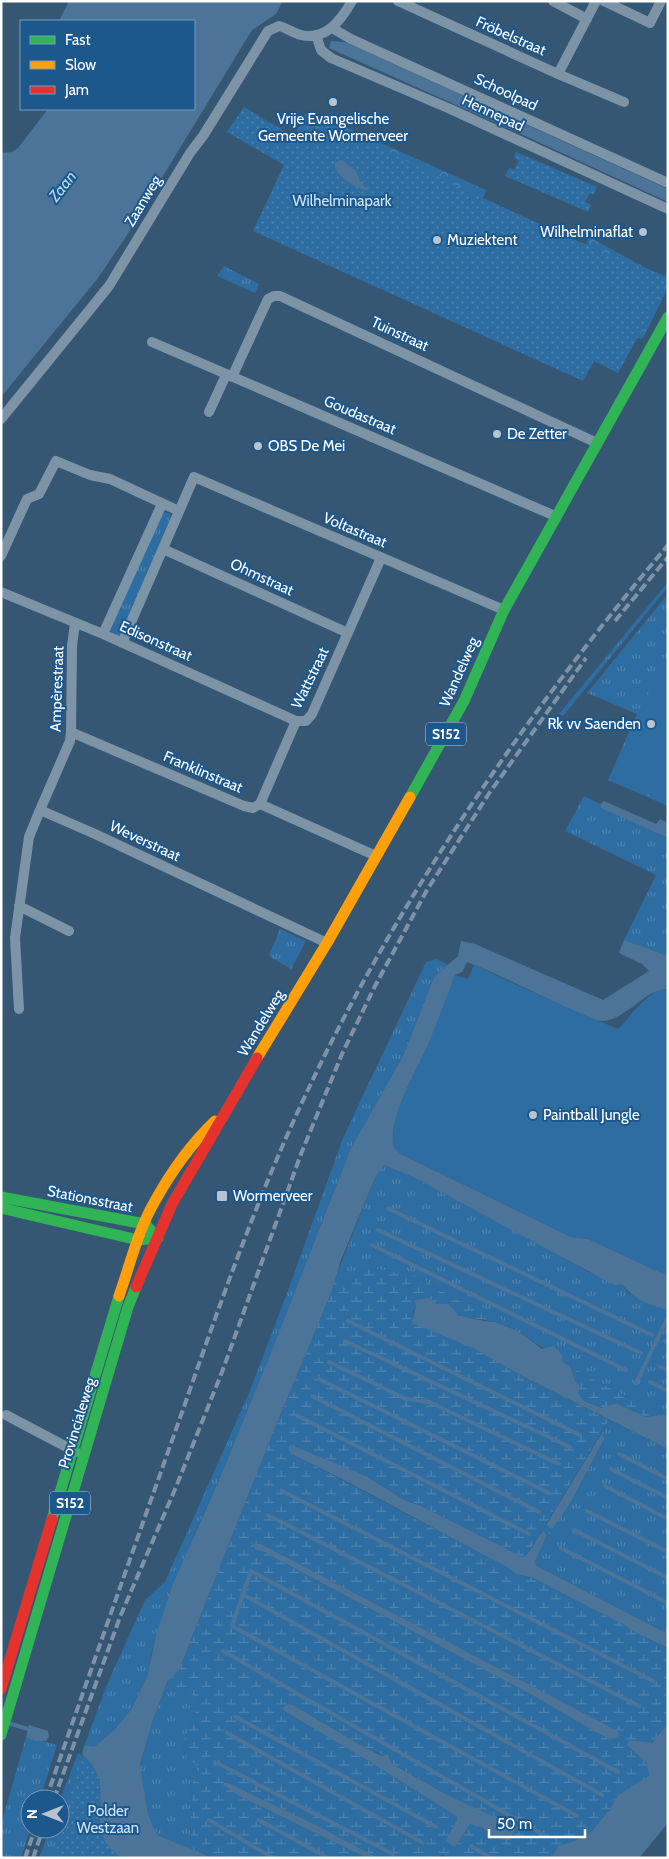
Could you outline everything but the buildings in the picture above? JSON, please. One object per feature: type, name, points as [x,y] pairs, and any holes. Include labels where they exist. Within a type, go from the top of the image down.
[{"type":"main road","name":"Wandelweg","points":[[158,1238],[172,1204],[216,1131],[224,1113],[327,943],[464,701],[504,610],[668,317]]},
{"type":"main road","name":"Wandelweg","points":[[138,1240],[154,1202],[196,1139],[224,1113]]},
{"type":"main road","name":"Stationsstraat","points":[[1,1197],[145,1224],[158,1238]]},
{"type":"main road","name":"Stationsstraat","points":[[1,1208],[138,1240],[158,1238]]},
{"type":"main road","name":"Provincialeweg","points":[[2,1732],[128,1307],[158,1238]]},
{"type":"main road","name":"Provincialeweg","points":[[1,1689],[118,1296],[138,1240]]},
{"type":"street","points":[[316,35],[332,28],[340,20],[352,1]]},
{"type":"street","name":"Fröbelstraat","points":[[398,1],[624,102]]},
{"type":"street","points":[[553,1],[587,19]]},
{"type":"street","name":"Fröbelstraat","points":[[558,74],[596,1]]},
{"type":"street","points":[[604,1],[650,23],[660,1]]},
{"type":"street","name":"Zaanweg","points":[[1,419],[109,286],[190,153],[204,136],[268,31],[279,26],[302,35],[316,35]]},
{"type":"street","name":"Schoolpad","points":[[332,28],[351,39],[668,183]]},
{"type":"street","name":"Hennepad","points":[[316,35],[321,50],[331,58],[448,108],[668,209]]},
{"type":"street","name":"Tuinstraat","points":[[229,376],[268,299],[280,296],[597,443]]},
{"type":"street","name":"Goudastraat","points":[[152,342],[556,516]]},
{"type":"street","points":[[209,412],[229,376]]},
{"type":"street","points":[[1,556],[27,499],[39,494],[56,461],[90,475],[110,479],[179,511],[122,643]]},
{"type":"street","name":"Voltastraat","points":[[179,511],[194,477],[504,610]]},
{"type":"street","points":[[103,634],[162,504]]},
{"type":"street","name":"Ohmstraat","points":[[163,549],[348,633]]},
{"type":"street","name":"Wattstraat","points":[[260,804],[296,721],[306,721],[312,714],[381,558]]},
{"type":"street","name":"Edisonstraat","points":[[1,592],[103,634],[296,721]]},
{"type":"street","name":"Ampèrestraat","points":[[40,810],[67,749],[71,732],[72,646],[76,623]]},
{"type":"street","name":"Franklinstraat","points":[[71,732],[244,806],[253,808],[260,804],[376,856]]},
{"type":"street","points":[[19,1008],[15,938],[29,837],[40,810]]},
{"type":"street","name":"Weverstraat","points":[[40,810],[327,943]]},
{"type":"street","points":[[19,906],[70,931]]},
{"type":"street","points":[[6,1415],[83,1456]]},
{"type":"green space","name":"Wilhelminapark","points":[[244,107],[294,137],[305,114],[317,116],[481,198],[570,238],[668,277],[668,282],[618,373],[594,361],[583,381],[253,231],[284,165],[227,132]]},
{"type":"green space","points":[[310,111],[486,190],[483,198],[586,245],[589,237],[668,280],[668,288],[643,338],[621,340],[294,147]]},
{"type":"green space","points":[[516,152],[597,187],[594,195],[590,193],[585,202],[591,205],[588,212],[505,176],[509,168],[514,170],[519,160],[514,158]]},
{"type":"green space","points":[[224,266],[259,284],[255,293],[217,276]]},
{"type":"green space","points":[[165,512],[170,514],[171,520],[121,637],[109,630],[161,514]]},
{"type":"green space","points":[[668,582],[668,587],[563,716],[559,714]]},
{"type":"green space","points":[[668,594],[668,806],[608,780],[637,714],[587,693]]},
{"type":"green space","name":"Rk vv Saenden","points":[[661,667],[668,670],[668,803],[610,777]]},
{"type":"green space","points":[[584,796],[600,804],[602,808],[668,838],[668,956],[624,940],[656,875],[565,831]]},
{"type":"green space","points":[[280,929],[306,941],[291,969],[269,956]]},
{"type":"green space","points":[[437,959],[448,965],[434,977],[404,1054],[351,1148],[274,1345],[222,1473],[195,1533],[152,1651],[147,1676],[131,1710],[115,1729],[94,1747],[86,1745],[84,1747],[106,1687],[145,1600],[165,1582],[249,1393],[343,1138],[426,962]]},
{"type":"green space","name":"Paintball Jungle","points":[[474,965],[618,1029],[647,998],[661,990],[668,989],[668,1276],[588,1239],[571,1237],[407,1157],[398,1152],[394,1147],[393,1133],[399,1107],[431,1037],[455,975],[468,979]]},
{"type":"green space","points":[[384,1165],[413,1177],[588,1272],[622,1284],[628,1293],[668,1309],[668,1416],[646,1404],[625,1396],[563,1362],[481,1306],[459,1301],[413,1274],[369,1268],[359,1273],[350,1286],[336,1276],[375,1178]]},
{"type":"green space","points":[[369,1268],[413,1274],[459,1301],[481,1306],[518,1331],[496,1322],[458,1315],[426,1301],[414,1300],[416,1306],[413,1313],[520,1375],[609,1420],[546,1524],[552,1529],[547,1535],[543,1533],[540,1535],[523,1557],[419,1505],[406,1501],[366,1476],[327,1461],[291,1454],[507,1567],[516,1574],[533,1578],[668,1648],[668,1723],[652,1743],[647,1763],[650,1776],[618,1795],[610,1809],[592,1831],[565,1844],[552,1858],[446,1858],[442,1854],[440,1858],[378,1858],[318,1826],[227,1783],[241,1797],[367,1858],[213,1858],[190,1849],[192,1784],[201,1768],[186,1758],[182,1745],[200,1699],[167,1682],[179,1670],[270,1440],[331,1293],[336,1276],[350,1286],[359,1273]],"holes":[[[251,1543],[261,1544],[615,1730],[610,1739],[599,1734],[532,1695],[262,1551],[256,1550]],[[293,1705],[364,1747],[389,1758],[391,1763],[444,1793],[515,1829],[513,1836],[485,1831],[474,1824],[470,1824],[455,1847],[451,1831],[457,1819],[456,1816],[284,1711],[283,1708]]]},
{"type":"green space","points":[[570,1366],[625,1396],[646,1404],[664,1414],[646,1417],[616,1403],[602,1408],[584,1401],[578,1393],[580,1386],[575,1381]]},
{"type":"green space","points":[[609,1420],[668,1449],[668,1634],[537,1566],[535,1562],[547,1535],[571,1502],[604,1439],[603,1431]]},
{"type":"green space","points":[[167,1682],[200,1699],[182,1745],[186,1758],[201,1768],[192,1784],[190,1849],[159,1836],[153,1827],[148,1814],[140,1764]]},
{"type":"green space","name":"Polder Westzaan","points":[[128,1710],[152,1721],[137,1766],[145,1807],[157,1835],[206,1858],[53,1858],[60,1839],[70,1839],[70,1811],[73,1803],[70,1802],[70,1795],[88,1744],[101,1747],[117,1733]]},
{"type":"green space","points":[[26,1737],[57,1745],[43,1789],[20,1789],[20,1839],[27,1839],[21,1858],[1,1858],[1,1825]]},
{"type":"green space","points":[[78,1753],[88,1760],[121,1858],[39,1858],[46,1839],[70,1839],[70,1789],[64,1789]]},
{"type":"water","name":"Zaan","points":[[69,1],[283,1],[276,14],[252,30],[127,235],[98,278],[1,397],[1,153],[12,152],[18,148],[47,110],[195,110],[195,20],[60,20]]},
{"type":"water","points":[[331,41],[345,42],[668,189],[668,202],[329,48]]},
{"type":"water","points":[[342,160],[356,171],[360,181],[369,191],[346,181],[337,172],[335,162]]},
{"type":"water","points":[[604,801],[656,824],[660,819],[668,823],[668,838],[601,808],[600,804]]},
{"type":"water","points":[[624,940],[668,956],[668,989],[660,990],[644,998],[621,1015],[604,1021],[593,1019],[467,962],[462,972],[455,975],[427,1047],[404,1094],[395,1120],[393,1144],[398,1152],[404,1156],[571,1237],[588,1239],[668,1276],[668,1309],[642,1301],[622,1284],[614,1285],[413,1177],[384,1165],[375,1178],[341,1260],[331,1293],[270,1440],[179,1670],[167,1682],[140,1764],[148,1814],[159,1836],[213,1858],[121,1858],[105,1841],[101,1829],[101,1796],[98,1775],[92,1765],[82,1755],[83,1749],[85,1745],[94,1747],[115,1729],[131,1710],[147,1676],[157,1632],[173,1584],[222,1473],[351,1148],[404,1054],[434,977],[458,956],[461,941],[475,944],[603,1000],[649,971],[642,964],[619,953]]},
{"type":"water","points":[[431,1298],[436,1304],[448,1304],[457,1315],[496,1322],[518,1331],[542,1349],[554,1346],[562,1355],[563,1362],[570,1366],[575,1381],[580,1386],[578,1393],[584,1401],[602,1408],[616,1403],[646,1417],[664,1414],[668,1416],[668,1449],[520,1375],[473,1348],[412,1323],[416,1306],[414,1300]]},
{"type":"water","points":[[603,1431],[604,1439],[571,1502],[552,1529],[546,1525]]},
{"type":"water","points":[[291,1445],[366,1476],[406,1501],[419,1505],[523,1557],[530,1551],[543,1532],[547,1535],[535,1562],[537,1566],[668,1634],[668,1648],[533,1578],[516,1574],[507,1567],[373,1495],[291,1454],[288,1447]]},
{"type":"water","points":[[251,1543],[261,1544],[612,1728],[619,1733],[618,1737],[611,1739],[599,1734],[532,1695],[262,1551],[256,1550]]},
{"type":"water","points":[[287,1704],[293,1705],[382,1756],[388,1754],[391,1763],[401,1769],[516,1829],[513,1836],[510,1840],[499,1838],[480,1827],[470,1824],[455,1847],[446,1841],[457,1819],[456,1816],[284,1711],[283,1708]]},
{"type":"water","points":[[668,1723],[668,1823],[639,1858],[552,1858],[558,1846],[574,1841],[592,1831],[610,1809],[618,1795],[649,1776],[647,1763],[627,1745],[629,1740],[652,1743]]},
{"type":"water","points":[[29,1725],[48,1731],[49,1737],[46,1741],[35,1741],[26,1737]]},
{"type":"water","points":[[228,1783],[318,1826],[378,1858],[367,1858],[241,1797],[223,1785]]},
{"type":"waterway","points":[[389,1209],[652,1335]]},
{"type":"waterway","points":[[378,1230],[641,1353]]},
{"type":"waterway","points":[[372,1245],[626,1370]]},
{"type":"waterway","points":[[636,1383],[668,1317]]},
{"type":"waterway","points":[[348,1321],[580,1435]]},
{"type":"waterway","points":[[345,1341],[570,1447]]},
{"type":"waterway","points":[[329,1362],[406,1399],[429,1402],[559,1464]]},
{"type":"waterway","points":[[660,1367],[668,1370]]},
{"type":"waterway","points":[[319,1379],[549,1493]]},
{"type":"waterway","points":[[650,1382],[668,1391]]},
{"type":"waterway","points":[[312,1396],[539,1512]]},
{"type":"waterway","points":[[298,1416],[529,1534]]},
{"type":"waterway","points":[[619,1454],[668,1479]]},
{"type":"waterway","points":[[611,1469],[668,1498]]},
{"type":"waterway","points":[[605,1486],[668,1519]]},
{"type":"waterway","points":[[282,1491],[653,1681]]},
{"type":"waterway","points":[[587,1511],[668,1552]]},
{"type":"waterway","points":[[268,1515],[639,1706]]},
{"type":"waterway","points":[[574,1530],[668,1578]]},
{"type":"waterway","points":[[561,1548],[668,1603]]},
{"type":"waterway","points":[[577,1816],[232,1626],[251,1571],[618,1772]]},
{"type":"waterway","points":[[242,1594],[602,1795]]},
{"type":"waterway","points":[[223,1651],[542,1834]]},
{"type":"waterway","points":[[236,1717],[436,1827]]},
{"type":"waterway","points":[[8,1723],[28,1729]]},
{"type":"waterway","points":[[227,1733],[423,1843]]},
{"type":"waterway","points":[[215,1762],[393,1854]]},
{"type":"waterway","points":[[209,1820],[273,1858]]},
{"type":"waterway","points":[[259,1820],[328,1858]]},
{"type":"waterway","points":[[471,1846],[491,1858]]},
{"type":"railway","points":[[50,1789],[234,1268],[278,1157],[331,1043],[371,968],[461,820],[561,679],[668,545]]},
{"type":"railway","points":[[615,621],[668,557]]},
{"type":"railway","points":[[58,1789],[120,1617],[176,1487],[222,1372],[301,1154],[342,1054],[375,986],[427,890],[490,792],[586,658]]},
{"type":"railway","points":[[25,1858],[32,1839]]},
{"type":"railway","points":[[33,1858],[40,1839]]},
{"type":"traffic: fast","points":[[410,797],[464,701],[504,610],[668,317]]},
{"type":"traffic: fast","points":[[1,1197],[145,1224],[158,1238]]},
{"type":"traffic: fast","points":[[1,1208],[138,1240],[148,1239]]},
{"type":"traffic: fast","points":[[1,1735],[128,1307],[136,1287]]},
{"type":"traffic: fast","points":[[52,1519],[119,1296]]},
{"type":"traffic: slow","points":[[257,1058],[327,943],[410,797]]},
{"type":"traffic: slow","points":[[119,1296],[139,1236],[155,1201],[182,1159],[215,1121]]},
{"type":"traffic: jam","points":[[136,1287],[172,1204],[257,1058]]},
{"type":"traffic: jam","points":[[1,1689],[52,1519]]},
{"type":"place","name":"Vrije Evangelische Gemeente Wormerveer","points":[[333,102]]},
{"type":"place","name":"Wilhelminaflat","points":[[643,232]]},
{"type":"place","name":"Muziektent","points":[[437,240]]},
{"type":"place","name":"De Zetter","points":[[497,434]]},
{"type":"place","name":"OBS De Mei","points":[[258,446]]},
{"type":"place","name":"Rk vv Saenden","points":[[651,724]]},
{"type":"place","name":"Paintball Jungle","points":[[533,1115]]},
{"type":"place","name":"Wormerveer","points":[[222,1196]]}]
